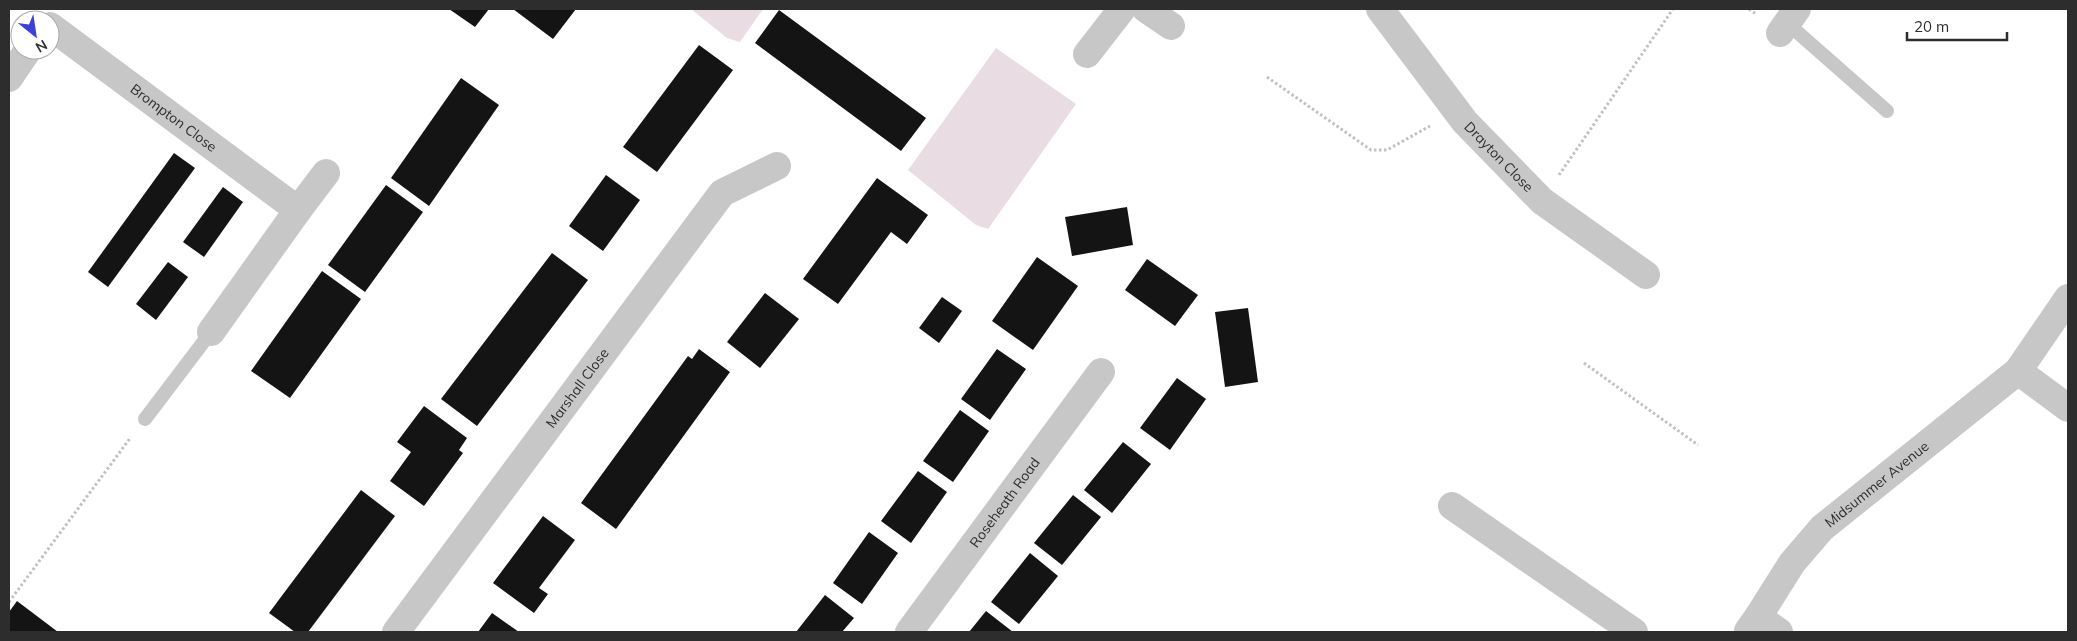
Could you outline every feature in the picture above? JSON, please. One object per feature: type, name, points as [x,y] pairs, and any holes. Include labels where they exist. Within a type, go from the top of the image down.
[{"type":"street","points":[[1087,54],[1122,9]]},
{"type":"street","points":[[1146,9],[1171,26]]},
{"type":"street","name":"Drayton Close","points":[[1380,9],[1457,111],[1542,201],[1646,275]]},
{"type":"street","name":"Brompton Close","points":[[60,33],[298,210]]},
{"type":"street","points":[[9,78],[21,60]]},
{"type":"street","name":"Marshall Close","points":[[396,632],[722,193],[777,166]]},
{"type":"street","points":[[211,332],[326,173]]},
{"type":"street","name":"Midsummer Avenue","points":[[1761,627],[1792,563],[1822,528],[2018,371],[2068,298]]},
{"type":"street","points":[[2018,371],[2068,408]]},
{"type":"street","name":"Roseheath Road","points":[[909,632],[1101,372]]},
{"type":"street","points":[[1452,506],[1634,632]]},
{"type":"lane","points":[[1788,22],[1887,111]]},
{"type":"lane","points":[[145,419],[211,332]]},
{"type":"path","points":[[1542,201],[1673,9]]},
{"type":"path","points":[[1267,76],[1371,150],[1386,150],[1457,111]]},
{"type":"path","points":[[1584,363],[1698,446]]},
{"type":"path","points":[[9,602],[145,419]]},
{"type":"shaded area","points":[[691,9],[763,9],[740,42],[727,38]]},
{"type":"shaded area","points":[[996,48],[1076,104],[988,229],[976,225],[908,170]]},
{"type":"building","points":[[449,9],[489,9],[475,27]]},
{"type":"building","points":[[513,9],[576,9],[553,39]]},
{"type":"building","points":[[779,10],[926,118],[901,151],[755,43]]},
{"type":"building","points":[[699,45],[733,70],[657,172],[623,147]]},
{"type":"building","points":[[461,78],[499,105],[429,206],[391,178]]},
{"type":"building","points":[[174,153],[195,168],[108,287],[88,272]]},
{"type":"building","points":[[606,175],[640,200],[603,251],[569,226]]},
{"type":"building","points":[[877,178],[928,215],[907,244],[891,232],[838,304],[803,279]]},
{"type":"building","points":[[386,185],[423,212],[365,292],[328,265]]},
{"type":"building","points":[[223,187],[243,202],[204,257],[183,242]]},
{"type":"building","points":[[1127,207],[1133,245],[1072,256],[1065,217]]},
{"type":"building","points":[[552,253],[588,280],[477,426],[441,399]]},
{"type":"building","points":[[1037,257],[1078,286],[1033,350],[992,321]]},
{"type":"building","points":[[1147,259],[1198,295],[1175,326],[1125,290]]},
{"type":"building","points":[[168,262],[188,277],[156,320],[136,304]]},
{"type":"building","points":[[322,271],[361,299],[290,398],[251,371]]},
{"type":"building","points":[[765,293],[799,319],[760,368],[727,342]]},
{"type":"building","points":[[942,297],[962,311],[939,343],[919,328]]},
{"type":"building","points":[[1248,308],[1258,382],[1225,387],[1215,312]]},
{"type":"building","points":[[699,349],[730,372],[616,529],[581,503],[688,356],[692,359]]},
{"type":"building","points":[[997,349],[1026,369],[990,420],[961,399]]},
{"type":"building","points":[[1177,378],[1206,399],[1170,450],[1140,428]]},
{"type":"building","points":[[424,406],[467,438],[459,450],[463,453],[424,506],[390,481],[411,452],[397,442]]},
{"type":"building","points":[[960,410],[989,431],[953,482],[923,461]]},
{"type":"building","points":[[1123,442],[1151,464],[1112,513],[1084,490]]},
{"type":"building","points":[[918,471],[947,492],[911,543],[881,521]]},
{"type":"building","points":[[361,490],[395,516],[308,632],[295,632],[269,613]]},
{"type":"building","points":[[1073,495],[1101,517],[1062,565],[1034,543]]},
{"type":"building","points":[[543,516],[575,540],[539,588],[548,594],[534,613],[493,583]]},
{"type":"building","points":[[869,532],[898,553],[862,604],[833,583]]},
{"type":"building","points":[[1030,553],[1058,576],[1019,624],[991,602]]},
{"type":"building","points":[[825,595],[854,618],[842,632],[796,632]]},
{"type":"building","points":[[17,601],[58,632],[9,632],[9,612]]},
{"type":"building","points":[[986,611],[1013,632],[969,632]]},
{"type":"building","points":[[492,613],[519,632],[478,632]]}]
